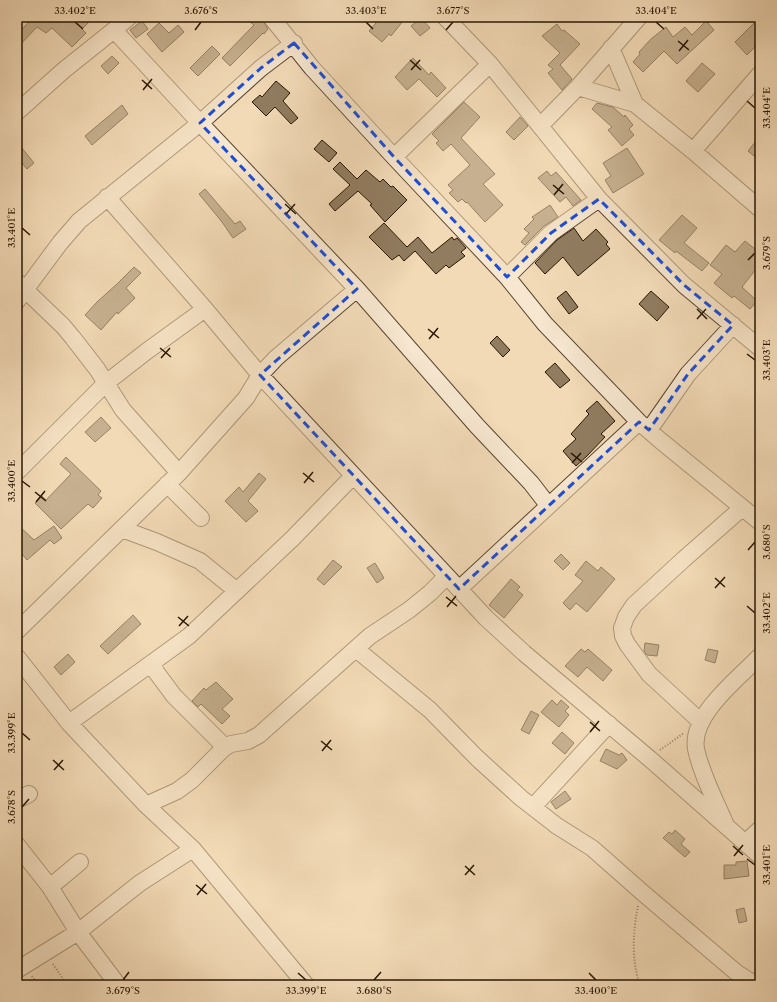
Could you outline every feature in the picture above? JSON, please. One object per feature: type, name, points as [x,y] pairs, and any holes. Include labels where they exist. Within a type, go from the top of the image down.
[{"type":"street","points":[[17,112],[64,70],[129,17]]},
{"type":"street","points":[[271,17],[294,43],[312,68],[507,277],[546,324],[644,426],[760,522]]},
{"type":"street","points":[[445,17],[490,64],[599,199],[684,285],[760,348]]},
{"type":"street","points":[[540,126],[578,87],[611,48],[630,20]]},
{"type":"street","points":[[114,30],[357,289],[477,426],[531,483],[548,505]]},
{"type":"street","points":[[179,473],[123,410],[106,383],[66,330],[20,291],[79,221],[200,123],[261,68],[294,43]]},
{"type":"street","points":[[611,48],[635,104]]},
{"type":"street","points":[[394,157],[490,64]]},
{"type":"street","points":[[693,151],[760,74]]},
{"type":"street","points":[[578,87],[635,104],[693,151],[760,209]]},
{"type":"street","points":[[107,197],[206,309],[260,375],[503,635],[650,759],[760,856]]},
{"type":"street","points":[[507,277],[551,233],[599,199]]},
{"type":"street","points":[[17,631],[166,484],[179,473],[246,398],[260,375],[276,358],[357,289]]},
{"type":"street","points":[[17,472],[106,383],[147,351],[206,309]]},
{"type":"street","points":[[459,589],[548,505],[644,426],[688,374],[733,325]]},
{"type":"street","points":[[69,722],[151,665],[189,636],[292,538],[353,476]]},
{"type":"street","points":[[166,484],[201,518]]},
{"type":"street","points":[[701,722],[649,674],[627,644],[623,636],[622,628],[626,617],[634,605],[742,508]]},
{"type":"street","points":[[122,529],[157,542],[200,562],[237,591]]},
{"type":"street","points":[[146,804],[182,788],[225,747],[231,744],[248,741],[259,735],[370,636],[409,610],[430,593],[447,576]]},
{"type":"street","points":[[356,649],[422,703],[442,721],[477,758],[533,807],[557,826],[592,848],[737,973],[756,985]]},
{"type":"street","points":[[726,827],[696,749],[696,738],[701,722],[715,702],[724,691],[760,656]]},
{"type":"street","points":[[17,657],[69,722],[146,804],[193,849],[306,985]]},
{"type":"street","points":[[151,665],[174,696],[225,747]]},
{"type":"street","points":[[533,807],[609,724]]},
{"type":"street","points":[[745,843],[760,829]]},
{"type":"street","points":[[17,845],[50,887],[78,932],[118,985]]},
{"type":"street","points":[[17,970],[78,932],[140,883],[193,849]]},
{"type":"street","points":[[50,887],[80,862]]},
{"type":"path","points":[[650,759],[674,739],[701,722]]},
{"type":"path","points":[[640,985],[634,961],[634,943],[637,914],[643,893]]},
{"type":"path","points":[[45,953],[67,985]]},
{"type":"highlighted area","points":[[294,43],[394,157],[507,277],[551,233],[599,199],[684,285],[733,325],[688,374],[649,430],[639,422],[459,589],[260,375],[357,289],[200,123],[261,68]]},
{"type":"building","points":[[33,17],[94,17],[82,29],[86,33],[72,47],[52,28],[46,33],[37,27],[17,48],[17,35]]},
{"type":"building","points":[[257,17],[263,21],[268,29],[230,66],[222,58],[254,25],[250,22]]},
{"type":"building","points":[[371,17],[398,17],[403,21],[391,36],[389,34],[382,42],[369,31],[376,23]]},
{"type":"building","points":[[760,17],[760,42],[747,55],[735,42]]},
{"type":"building","points":[[421,18],[430,28],[420,36],[411,26]]},
{"type":"building","points":[[142,21],[148,29],[136,38],[130,30]]},
{"type":"building","points":[[706,21],[714,30],[677,64],[664,51],[643,72],[633,62],[640,54],[639,52],[651,39],[666,27],[673,37],[685,27],[692,35]]},
{"type":"building","points":[[159,23],[169,33],[178,25],[184,32],[162,52],[147,34]]},
{"type":"building","points":[[557,24],[562,31],[564,30],[580,44],[560,65],[572,79],[562,90],[548,73],[553,69],[548,65],[560,53],[542,36]]},
{"type":"building","points":[[212,46],[220,54],[198,76],[190,68]]},
{"type":"building","points":[[112,56],[119,63],[108,74],[101,66]]},
{"type":"building","points":[[413,58],[429,75],[431,72],[446,88],[437,97],[419,79],[407,90],[395,77]]},
{"type":"building","points":[[702,63],[715,74],[698,92],[686,81]]},
{"type":"building","points":[[276,81],[290,93],[283,101],[298,118],[291,124],[275,107],[266,116],[252,102],[260,95],[262,97]]},
{"type":"building","points":[[464,102],[480,117],[461,138],[495,174],[483,184],[503,205],[485,222],[467,202],[466,203],[462,199],[458,202],[449,193],[453,190],[448,185],[470,165],[451,144],[443,151],[436,143],[439,141],[432,134]]},
{"type":"building","points":[[597,103],[613,107],[624,117],[625,115],[633,125],[629,129],[634,135],[622,146],[608,130],[612,127],[592,109]]},
{"type":"building","points":[[122,105],[128,114],[92,145],[85,136]]},
{"type":"building","points":[[520,117],[528,126],[514,140],[506,132]]},
{"type":"building","points":[[760,136],[760,161],[748,151]]},
{"type":"building","points":[[322,140],[337,153],[329,162],[314,149]]},
{"type":"building","points":[[17,142],[34,163],[27,169],[17,157]]},
{"type":"building","points":[[627,148],[644,174],[613,193],[605,180],[611,176],[603,163]]},
{"type":"building","points":[[340,162],[357,179],[366,170],[380,182],[383,179],[391,187],[393,186],[407,200],[385,222],[370,205],[372,204],[358,191],[335,211],[329,204],[350,185],[333,169]]},
{"type":"building","points":[[547,171],[551,176],[556,172],[581,200],[573,206],[566,197],[560,202],[538,178]]},
{"type":"building","points":[[205,189],[235,224],[240,221],[246,229],[233,238],[199,194]]},
{"type":"building","points":[[550,205],[558,217],[544,226],[525,245],[521,242],[529,233],[524,229],[534,219],[532,217]]},
{"type":"building","points":[[682,215],[697,228],[684,243],[709,263],[702,271],[659,240]]},
{"type":"building","points":[[384,223],[407,247],[418,237],[432,253],[452,237],[454,240],[457,238],[466,248],[461,252],[465,256],[449,268],[446,265],[436,274],[415,251],[404,261],[399,255],[392,260],[369,237]]},
{"type":"building","points":[[574,228],[583,241],[596,229],[608,242],[606,244],[610,249],[578,276],[563,257],[545,274],[535,263],[557,240]]},
{"type":"building","points":[[745,241],[760,253],[760,264],[742,287],[757,301],[750,309],[734,296],[732,298],[714,283],[722,274],[710,265],[726,245],[735,252]]},
{"type":"building","points":[[134,267],[141,273],[126,288],[135,298],[118,314],[117,312],[101,330],[85,315]]},
{"type":"building","points":[[566,291],[578,307],[569,314],[557,298]]},
{"type":"building","points":[[651,291],[669,307],[657,321],[639,304]]},
{"type":"building","points":[[497,336],[510,350],[503,357],[490,343]]},
{"type":"building","points":[[555,363],[570,380],[560,388],[545,372]]},
{"type":"building","points":[[597,401],[615,421],[601,434],[605,437],[576,466],[563,451],[576,439],[571,434],[589,414],[586,411]]},
{"type":"building","points":[[101,417],[111,428],[95,442],[85,432]]},
{"type":"building","points":[[66,457],[101,491],[98,495],[102,498],[93,508],[88,504],[61,529],[35,503],[42,496],[46,500],[71,474],[60,464]]},
{"type":"building","points":[[259,473],[266,479],[248,501],[258,511],[246,522],[225,501],[239,487],[243,492]]},
{"type":"building","points":[[17,524],[34,540],[54,526],[62,538],[54,544],[50,540],[27,560],[17,548]]},
{"type":"building","points":[[561,554],[570,563],[563,570],[554,561]]},
{"type":"building","points":[[333,560],[342,567],[324,585],[317,579]]},
{"type":"building","points":[[586,561],[598,571],[601,567],[615,579],[587,612],[576,603],[570,610],[563,603],[583,581],[575,575]]},
{"type":"building","points":[[375,563],[384,578],[377,583],[367,568]]},
{"type":"building","points":[[511,579],[520,587],[517,590],[523,595],[504,618],[489,605]]},
{"type":"building","points":[[133,615],[141,624],[108,654],[100,646]]},
{"type":"building","points":[[645,643],[659,645],[657,656],[647,655],[644,651]]},
{"type":"building","points":[[581,649],[585,652],[588,649],[612,670],[603,681],[587,667],[578,677],[565,666]]},
{"type":"building","points":[[708,649],[718,651],[715,663],[705,660]]},
{"type":"building","points":[[68,654],[75,662],[61,675],[54,667]]},
{"type":"building","points":[[216,682],[233,699],[222,709],[230,716],[222,724],[201,704],[198,707],[192,701],[204,688],[206,690]]},
{"type":"building","points":[[552,700],[557,705],[561,700],[569,707],[565,711],[569,715],[559,727],[541,712]]},
{"type":"building","points":[[531,711],[539,715],[529,734],[521,730]]},
{"type":"building","points":[[562,732],[574,743],[565,754],[552,743]]},
{"type":"building","points":[[606,749],[619,755],[622,753],[627,760],[617,769],[600,761]]},
{"type":"building","points":[[565,791],[571,799],[556,809],[551,802]]},
{"type":"building","points":[[675,830],[685,839],[681,844],[690,852],[685,857],[663,838],[669,832],[672,834]]},
{"type":"building","points":[[747,861],[749,876],[724,879],[724,865],[736,865],[736,862]]},
{"type":"building","points":[[744,908],[747,921],[739,923],[736,910]]}]
